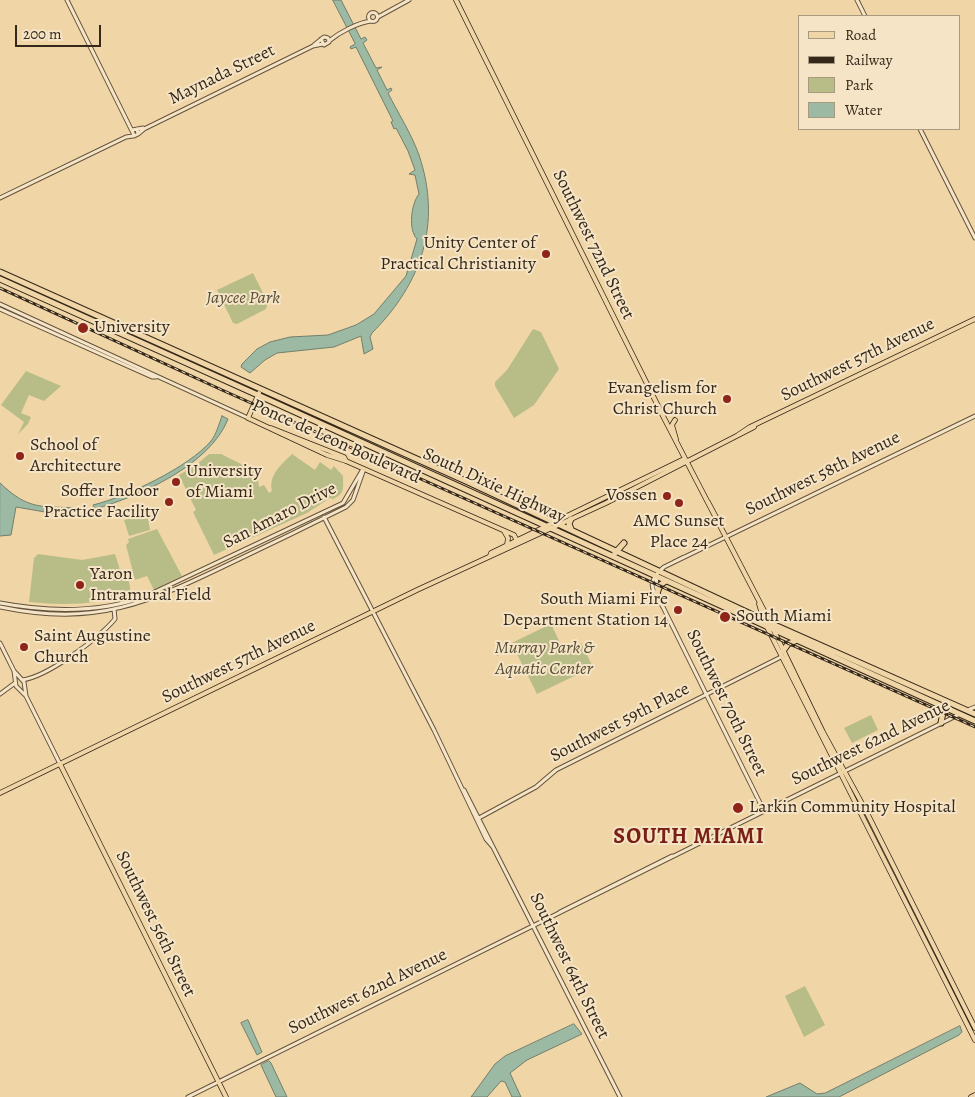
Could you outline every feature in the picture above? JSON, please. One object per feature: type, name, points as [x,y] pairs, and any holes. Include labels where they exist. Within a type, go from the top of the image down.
[{"type":"highway","name":"South Dixie Highway","points":[[0,272],[468,482],[605,552],[764,620],[774,632],[975,721]]},
{"type":"highway","name":"South Dixie Highway","points":[[0,279],[407,462],[553,525],[571,530],[629,557],[666,581],[975,714]]},
{"type":"highway","points":[[341,432],[351,430],[360,440]]},
{"type":"highway","points":[[407,462],[419,460],[426,470]]},
{"type":"highway","points":[[456,483],[468,482],[476,492]]},
{"type":"highway","points":[[571,519],[569,524],[571,530]]},
{"type":"highway","points":[[605,552],[618,552],[624,543]]},
{"type":"highway","points":[[610,548],[624,543]]},
{"type":"highway","points":[[624,543],[629,557]]},
{"type":"highway","points":[[657,593],[660,584],[666,581]]},
{"type":"highway","points":[[783,651],[788,644],[795,641]]},
{"type":"highway","points":[[888,682],[899,680],[903,689]]},
{"type":"highway","points":[[938,705],[943,712],[941,724]]},
{"type":"main road","name":"Southwest 72nd Street","points":[[456,0],[759,604],[781,657],[975,1040]]},
{"type":"main road","name":"Southwest 57th Avenue","points":[[0,793],[372,612],[490,556],[503,552],[595,502],[738,435],[975,319]]},
{"type":"main road","points":[[248,418],[261,389]]},
{"type":"main road","name":"Ponce de Leon Boulevard","points":[[248,418],[344,457],[346,461],[514,535],[518,540]]},
{"type":"main road","points":[[675,420],[672,425],[676,441]]},
{"type":"main road","name":"Southwest 57th Avenue","points":[[490,556],[506,545],[588,511],[684,464],[686,460]]},
{"type":"main road","points":[[588,511],[595,502],[602,504]]},
{"type":"main road","points":[[504,531],[508,539],[506,545]]},
{"type":"main road","points":[[503,552],[518,540]]},
{"type":"main road","name":"Southwest 72nd Street","points":[[759,604],[764,620]]},
{"type":"main road","points":[[774,632],[975,1028]]},
{"type":"main road","points":[[781,657],[788,662]]},
{"type":"main road","name":"Southwest 56th Street","points":[[60,764],[226,1097]]},
{"type":"main road","points":[[971,1097],[975,1095]]},
{"type":"street","points":[[67,0],[134,131]]},
{"type":"street","points":[[323,44],[321,39],[328,39],[357,25],[372,13],[376,15],[409,0]]},
{"type":"street","points":[[857,0],[864,15]]},
{"type":"street","points":[[362,22],[375,21],[376,15]]},
{"type":"street","points":[[369,17],[371,21]]},
{"type":"street","name":"Maynada Street","points":[[313,46],[321,39]]},
{"type":"street","name":"Maynada Street","points":[[134,131],[138,134],[144,129],[313,46],[323,44],[328,39]]},
{"type":"street","name":"Maynada Street","points":[[0,198],[126,137],[134,131],[144,129]]},
{"type":"street","points":[[921,130],[975,238]]},
{"type":"street","name":"Ponce de Leon Boulevard","points":[[0,304],[154,373],[157,377]]},
{"type":"street","name":"Ponce de Leon Boulevard","points":[[0,309],[248,418]]},
{"type":"street","name":"Southwest 58th Avenue","points":[[656,574],[684,557],[975,416]]},
{"type":"street","name":"San Amaro Drive","points":[[0,603],[48,610],[113,605],[157,593],[322,514],[346,500],[364,469]]},
{"type":"street","name":"San Amaro Drive","points":[[0,608],[30,613],[65,615],[114,610],[161,596],[324,518],[351,503],[364,469]]},
{"type":"street","name":"Southwest 64th Street","points":[[322,514],[620,1097]]},
{"type":"street","name":"Southwest 70th Street","points":[[656,574],[657,593],[663,607]]},
{"type":"street","name":"Southwest 70th Street","points":[[656,574],[653,588],[764,810]]},
{"type":"street","points":[[0,694],[16,682],[31,678],[67,657],[104,629],[115,618],[113,605]]},
{"type":"street","points":[[0,643],[14,671],[22,680],[26,696],[60,764]]},
{"type":"street","name":"Southwest 59th Place","points":[[478,819],[534,788],[556,770],[781,657]]},
{"type":"street","points":[[14,671],[18,689],[26,696]]},
{"type":"street","points":[[6,691],[24,686],[31,678]]},
{"type":"street","name":"Southwest 62nd Avenue","points":[[188,1097],[844,770],[975,707]]},
{"type":"green space","name":"Jaycee Park","points":[[253,273],[268,303],[266,309],[237,324],[233,323],[217,290]]},
{"type":"green space","points":[[533,329],[541,332],[559,369],[534,405],[514,418],[495,386],[495,382],[507,370]]},
{"type":"green space","points":[[26,371],[61,386],[44,401],[29,395],[21,413],[31,417],[28,424],[18,434],[24,422],[1,405]]},
{"type":"green space","points":[[209,454],[221,454],[257,472],[259,487],[264,485],[269,493],[272,491],[271,485],[274,475],[292,454],[315,470],[320,462],[331,470],[334,466],[343,476],[342,490],[337,497],[330,498],[307,513],[214,555],[193,512],[196,510],[179,475],[196,465]]},
{"type":"green space","points":[[147,514],[150,530],[129,536],[124,520]]},
{"type":"green space","points":[[157,529],[182,576],[154,590],[147,576],[135,580],[126,545],[129,542],[128,539]]},
{"type":"green space","name":"Yaron Intramural Field","points":[[38,554],[82,560],[115,554],[121,573],[128,572],[131,596],[80,604],[29,602],[34,558]]},
{"type":"green space","name":"Murray Park & Aquatic Center","points":[[551,624],[564,651],[581,643],[593,667],[537,694],[514,648],[497,656],[495,651]]},
{"type":"green space","points":[[871,715],[878,730],[852,743],[844,728]]},
{"type":"green space","points":[[805,986],[825,1025],[804,1037],[785,996]]},
{"type":"water","points":[[333,0],[341,0],[361,39],[365,37],[367,40],[363,43],[376,68],[382,67],[377,70],[387,90],[391,88],[392,90],[388,93],[419,155],[426,180],[428,204],[427,228],[423,251],[415,273],[404,294],[372,333],[370,337],[373,349],[364,354],[361,336],[334,347],[277,353],[265,360],[250,373],[241,367],[242,364],[257,349],[270,342],[290,337],[328,335],[356,325],[374,314],[406,276],[417,239],[412,230],[412,210],[419,194],[415,175],[409,174],[415,170],[408,151],[396,128],[394,129],[391,122],[393,121],[356,47],[351,49],[350,47],[355,44]]},
{"type":"water","points":[[222,416],[228,419],[219,436],[206,451],[190,464],[152,487],[95,509],[93,505],[139,488],[173,471],[188,461],[211,441]]},
{"type":"water","points":[[0,483],[10,492],[28,503],[45,507],[79,508],[79,512],[51,513],[16,507],[11,535],[0,536]]},
{"type":"water","points":[[248,1020],[262,1052],[257,1055],[241,1023]]},
{"type":"water","points":[[574,1024],[582,1034],[527,1060],[510,1073],[521,1097],[512,1097],[505,1082],[501,1081],[487,1097],[471,1097],[495,1064],[505,1056]]},
{"type":"water","points":[[960,1026],[962,1032],[959,1035],[839,1097],[766,1097],[800,1083],[817,1094],[825,1093]]},
{"type":"water","points":[[269,1061],[287,1097],[276,1097],[261,1065]]},
{"type":"railway","points":[[0,288],[222,390],[975,727]]},
{"type":"place","name":"Unity Center of Practical Christianity","points":[[546,254]]},
{"type":"place","name":"University","points":[[83,328]]},
{"type":"place","name":"Evangelism for Christ Church","points":[[727,399]]},
{"type":"place","name":"School of Architecture","points":[[20,456]]},
{"type":"place","name":"University of Miami","points":[[176,482]]},
{"type":"place","name":"Vossen","points":[[667,496]]},
{"type":"place","name":"Soffer Indoor Practice Facility","points":[[169,502]]},
{"type":"place","name":"AMC Sunset Place 24","points":[[679,503]]},
{"type":"place","name":"Yaron Intramural Field","points":[[80,585]]},
{"type":"place","name":"South Miami Fire Department Station 14","points":[[678,610]]},
{"type":"place","name":"South Miami","points":[[725,617]]},
{"type":"place","name":"Saint Augustine Church","points":[[24,647]]},
{"type":"place","name":"Larkin Community Hospital","points":[[738,808]]},
{"type":"district","name":"SOUTH MIAMI","points":[[689,838]]}]
